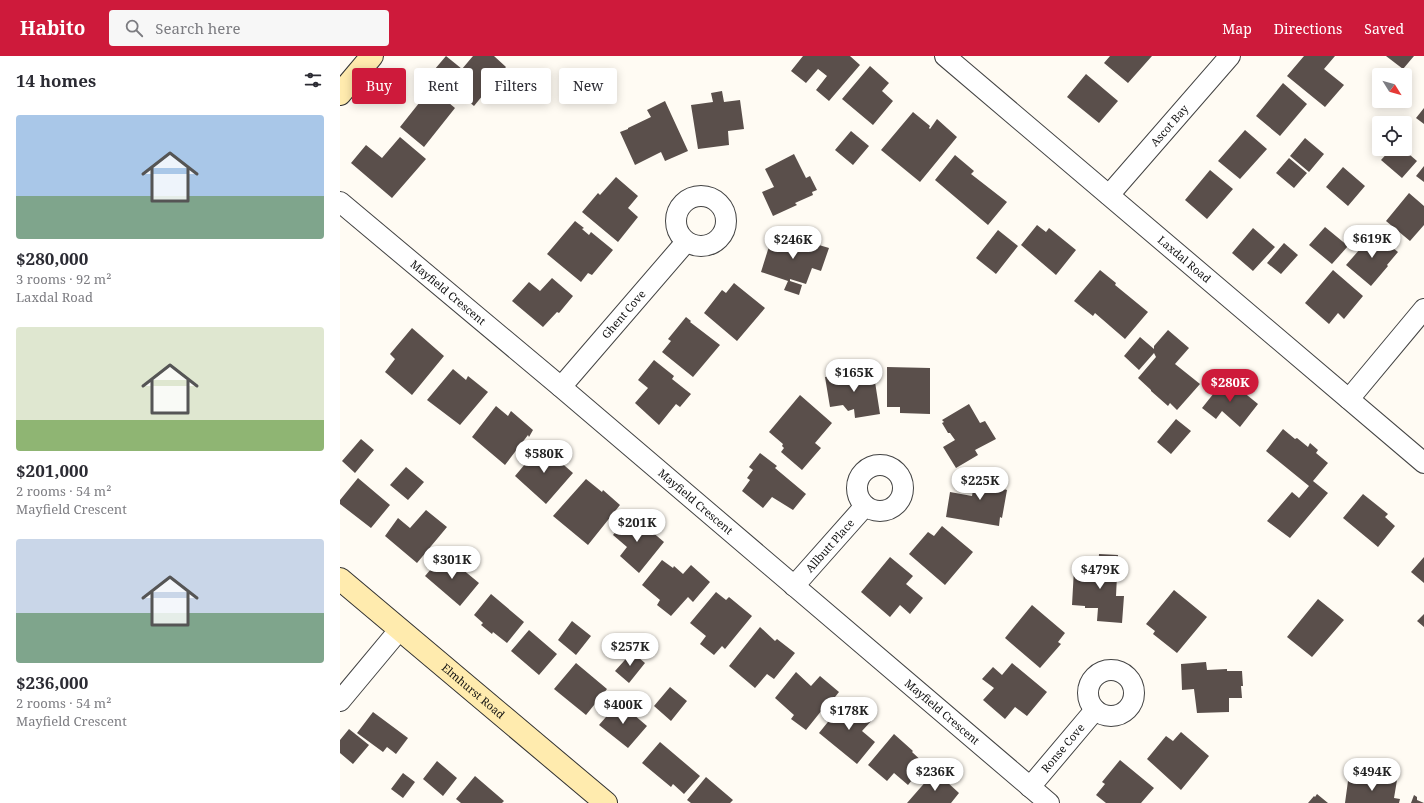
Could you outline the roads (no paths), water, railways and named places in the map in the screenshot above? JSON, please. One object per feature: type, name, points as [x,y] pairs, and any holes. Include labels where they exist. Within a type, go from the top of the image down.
[{"type":"street","points":[[340,94],[372,56]]},
{"type":"street","name":"Laxdal Road","points":[[945,56],[1424,463]]},
{"type":"street","name":"Ascot Bay","points":[[1109,195],[1230,56]]},
{"type":"street","name":"Mayfield Crescent","points":[[340,202],[561,387],[1049,803]]},
{"type":"street","name":"Ghent Cove","points":[[561,387],[686,242]]},
{"type":"street","points":[[1349,399],[1424,309]]},
{"type":"street","name":"Allbutt Place","points":[[794,586],[865,506]]},
{"type":"street","name":"Elmhurst Road","points":[[340,578],[606,803]]},
{"type":"street","points":[[340,701],[400,629]]},
{"type":"street","name":"Ronse Cove","points":[[1030,787],[1095,710]]}]
